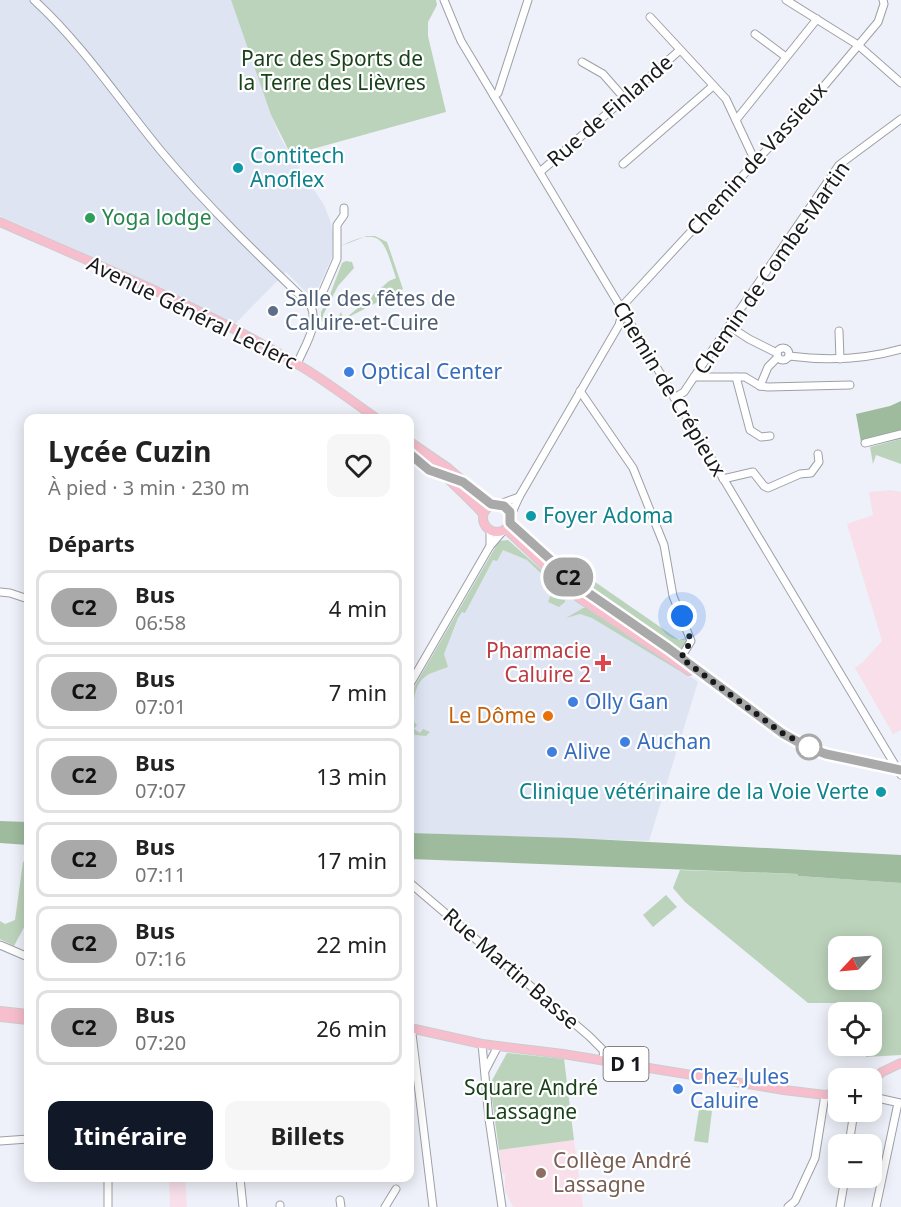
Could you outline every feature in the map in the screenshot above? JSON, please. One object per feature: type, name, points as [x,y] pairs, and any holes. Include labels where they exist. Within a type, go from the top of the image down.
[{"type":"main road","name":"Avenue Général Leclerc","points":[[0,222],[169,297],[297,364],[370,414]]},
{"type":"main road","points":[[414,445],[495,504],[507,508],[507,524],[573,582],[679,661],[782,733],[807,747],[841,758],[900,771]]},
{"type":"main road","points":[[423,451],[443,475],[483,514],[484,525],[490,531],[507,524]]},
{"type":"main road","points":[[483,514],[495,504]]},
{"type":"main road","points":[[0,1011],[24,1014]]},
{"type":"main road","points":[[0,1017],[24,1020]]},
{"type":"main road","name":"D 1","points":[[414,1028],[482,1044],[604,1060],[828,1095]]},
{"type":"main road","points":[[882,1072],[901,1063]]},
{"type":"street","points":[[34,0],[78,45],[161,150],[196,190],[311,306],[314,313],[313,327],[297,364]]},
{"type":"street","name":"Chemin de Crépieux","points":[[444,0],[461,40],[494,96],[900,771]]},
{"type":"street","points":[[494,96],[498,93],[528,0]]},
{"type":"street","points":[[786,0],[858,45],[901,83]]},
{"type":"street","name":"Chemin de Vassieux","points":[[414,677],[490,546],[507,524],[519,496],[624,313],[626,303],[808,105],[878,22],[884,4],[883,0]]},
{"type":"street","points":[[650,17],[726,99],[755,161]]},
{"type":"street","points":[[736,120],[817,19]]},
{"type":"street","points":[[756,34],[786,57]]},
{"type":"street","name":"Rue de Finlande","points":[[540,172],[680,50]]},
{"type":"street","points":[[582,62],[603,74],[625,99]]},
{"type":"street","points":[[623,164],[713,86]]},
{"type":"street","name":"Chemin de Combe-Martin","points":[[674,398],[684,392],[839,165],[901,119]]},
{"type":"street","points":[[311,306],[321,296],[337,259],[337,225],[344,215],[344,208]]},
{"type":"street","points":[[729,326],[777,355]]},
{"type":"street","points":[[840,331],[840,360]]},
{"type":"street","points":[[760,386],[768,367],[782,348],[786,349],[789,356],[840,360],[901,349]]},
{"type":"street","points":[[694,377],[736,377],[751,380],[760,386],[850,385]]},
{"type":"street","points":[[736,377],[750,430],[761,437],[770,435]]},
{"type":"street","points":[[580,391],[633,468],[659,533],[673,596],[691,641],[679,661]]},
{"type":"street","points":[[866,443],[901,434]]},
{"type":"street","points":[[723,479],[753,472],[768,488],[800,474],[812,472],[819,462],[818,454]]},
{"type":"street","points":[[495,504],[519,496]]},
{"type":"street","points":[[490,531],[490,546]]},
{"type":"street","points":[[0,592],[24,598]]},
{"type":"street","name":"Rue Martin Basse","points":[[414,886],[589,1036],[603,1050],[604,1060]]},
{"type":"street","points":[[0,945],[24,955]]},
{"type":"street","points":[[482,1044],[489,1119],[502,1207]]},
{"type":"street","points":[[485,1071],[498,1046]]},
{"type":"street","points":[[414,1050],[433,1207]]},
{"type":"street","points":[[788,1207],[795,1201],[817,1153],[825,1095]]},
{"type":"street","points":[[876,1207],[899,1103],[882,1100]]},
{"type":"street","points":[[0,1141],[24,1139]]},
{"type":"street","points":[[108,1182],[108,1207]]},
{"type":"street","points":[[240,1182],[243,1207]]},
{"type":"street","points":[[841,1205],[844,1188]]},
{"type":"street","points":[[385,1207],[396,1189]]},
{"type":"shaded area","points":[[0,0],[231,0],[282,141],[324,205],[330,220],[333,235],[332,257],[317,291],[311,294],[306,292],[286,272],[235,324],[164,289],[0,216]]},
{"type":"shaded area","points":[[891,490],[901,492],[901,730],[893,734],[855,668],[882,641],[847,524],[873,515],[869,492]]},
{"type":"shaded area","points":[[508,540],[576,600],[698,682],[649,841],[414,833],[414,687],[499,541]]},
{"type":"shaded area","name":"Collège André Lassagne","points":[[574,1140],[583,1207],[513,1207],[505,1190],[505,1175],[502,1172],[499,1150]]},
{"type":"shaded area","points":[[169,1182],[185,1182],[187,1207],[170,1207]]},
{"type":"green space","name":"Parc des Sports de la Terre des Lièvres","points":[[231,0],[436,0],[437,5],[428,22],[428,36],[446,112],[291,155],[271,115]]},
{"type":"green space","points":[[375,236],[387,242],[403,289],[345,319],[389,281],[396,278],[380,241],[374,237],[361,238]]},
{"type":"green space","points":[[352,262],[354,268],[338,286],[323,315],[327,321],[334,321],[341,312],[344,320],[329,327],[321,320],[321,312],[342,263]]},
{"type":"green space","points":[[901,401],[901,431],[861,442],[856,414]]},
{"type":"green space","points":[[901,439],[901,464],[876,455],[873,464],[870,447]]},
{"type":"green space","points":[[508,540],[565,591],[565,602],[559,607],[548,602],[554,586],[527,560],[503,550],[497,561],[493,560],[465,613],[462,612],[458,618],[444,654],[448,667],[421,680],[414,704],[414,687],[499,541]]},
{"type":"green space","points":[[572,566],[679,640],[686,638],[686,643],[681,650],[578,578],[569,570]]},
{"type":"green space","points":[[587,608],[678,670],[592,618],[580,614],[566,618]]},
{"type":"green space","points":[[414,729],[420,733],[423,729],[430,732],[426,736],[415,735]]},
{"type":"green space","points":[[0,821],[24,822],[24,845],[0,843]]},
{"type":"green space","points":[[414,833],[572,838],[901,855],[901,883],[798,876],[798,874],[414,859]]},
{"type":"green space","points":[[23,862],[24,927],[14,946],[0,939],[0,921],[5,924],[15,920]]},
{"type":"green space","points":[[680,870],[798,874],[798,876],[901,883],[901,1055],[866,1057],[882,1056],[882,1002],[808,1003],[685,902],[673,888]]},
{"type":"green space","points":[[666,895],[677,907],[653,927],[643,915]]},
{"type":"green space","name":"Square André Lassagne","points":[[507,1053],[564,1059],[574,1140],[499,1150],[490,1084]]},
{"type":"green space","points":[[699,1109],[712,1111],[708,1143],[694,1141]]},
{"type":"bus line","name":"C2","points":[[414,457],[429,470],[463,482],[491,504],[500,504],[507,508],[511,515],[510,523],[573,582],[668,648],[782,733],[807,747],[826,754],[901,770]]},
{"type":"place","name":"Contitech Anoflex","points":[[238,168]]},
{"type":"place","name":"Yoga lodge","points":[[90,218]]},
{"type":"place","name":"Salle des fêtes de Caluire-et-Cuire","points":[[273,311]]},
{"type":"place","name":"Optical Center","points":[[349,372]]},
{"type":"place","name":"Foyer Adoma","points":[[531,516]]},
{"type":"place","name":"Pharmacie Caluire 2","points":[[603,663]]},
{"type":"place","name":"Olly Gan","points":[[573,702]]},
{"type":"place","name":"Le Dôme","points":[[548,716]]},
{"type":"place","name":"Auchan","points":[[625,742]]},
{"type":"place","name":"Alive","points":[[552,752]]},
{"type":"place","name":"Clinique vétérinaire de la Voie Verte","points":[[881,792]]},
{"type":"place","name":"Chez Jules Caluire","points":[[678,1089]]},
{"type":"place","name":"Collège André Lassagne","points":[[541,1173]]},
{"type":"route","points":[[682,616],[691,641],[681,658],[782,733],[809,747]]}]
